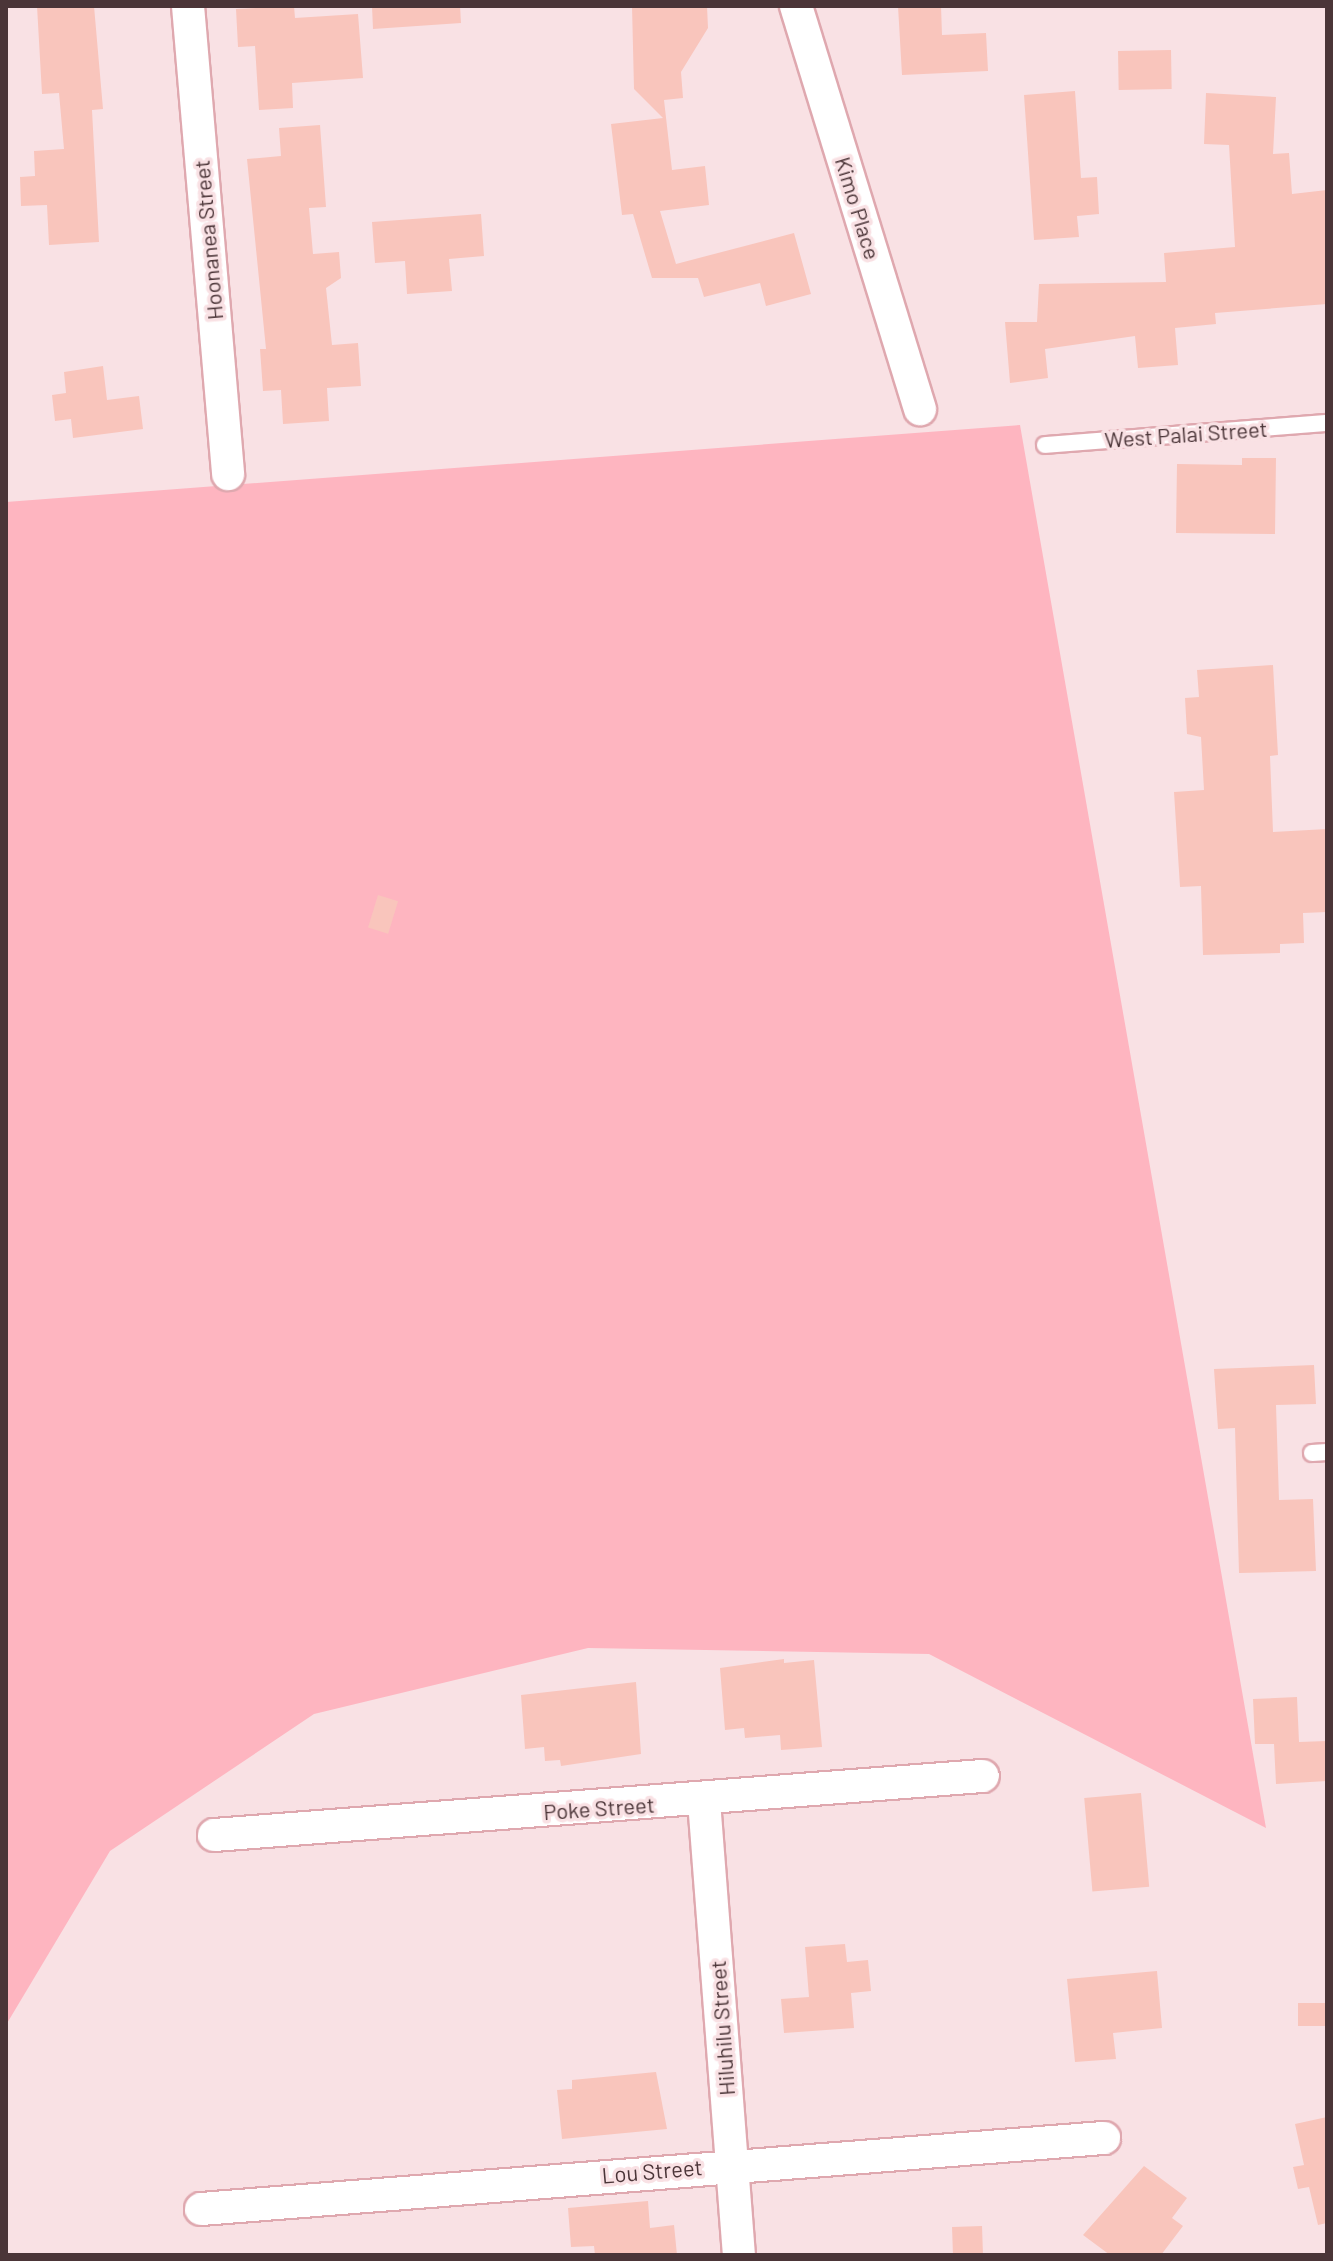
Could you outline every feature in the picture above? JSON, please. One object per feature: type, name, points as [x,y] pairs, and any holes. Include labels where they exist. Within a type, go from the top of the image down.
[{"type":"street","name":"Hoonanea Street","points":[[188,6],[228,474]]},
{"type":"street","name":"Kimo Place","points":[[796,6],[920,409]]},
{"type":"street","name":"Poke Street","points":[[214,1835],[704,1801],[983,1776]]},
{"type":"street","name":"Hiluhilu Street","points":[[704,1801],[739,2255]]},
{"type":"street","name":"Lou Street","points":[[201,2209],[732,2164],[1104,2138]]},
{"type":"lane","name":"West Palai Street","points":[[1045,445],[1327,423]]},
{"type":"shaded area","points":[[1020,425],[1266,1828],[929,1654],[588,1648],[314,1714],[110,1851],[6,2025],[6,502]]},
{"type":"building","points":[[37,6],[94,6],[103,109],[92,110],[99,242],[49,245],[47,205],[21,206],[20,177],[35,176],[34,151],[64,149],[59,93],[42,94]]},
{"type":"building","points":[[294,6],[295,18],[358,14],[363,78],[292,83],[293,108],[259,110],[255,46],[238,47],[236,9]]},
{"type":"building","points":[[372,6],[460,6],[461,23],[373,29]]},
{"type":"building","points":[[632,6],[707,6],[708,28],[681,72],[683,98],[664,100],[672,170],[705,166],[709,205],[660,211],[676,264],[794,233],[811,294],[766,306],[760,283],[704,297],[698,278],[652,278],[633,214],[622,215],[611,124],[663,118],[634,89]]},
{"type":"building","points":[[898,6],[941,6],[942,35],[986,33],[988,71],[902,75]]},
{"type":"building","points":[[1171,50],[1172,89],[1119,90],[1118,51]]},
{"type":"building","points":[[1075,91],[1081,178],[1097,177],[1099,214],[1077,216],[1079,237],[1034,240],[1024,95]]},
{"type":"building","points":[[1206,93],[1276,97],[1273,154],[1289,153],[1292,194],[1327,190],[1327,304],[1215,313],[1216,324],[1175,328],[1178,365],[1138,368],[1135,336],[1045,349],[1048,378],[1010,383],[1005,322],[1037,322],[1039,284],[1166,282],[1164,253],[1235,247],[1229,145],[1204,144]]},
{"type":"building","points":[[320,125],[326,207],[309,208],[313,254],[339,252],[341,278],[326,288],[332,345],[358,343],[361,386],[327,388],[329,421],[283,424],[281,390],[263,391],[260,349],[266,349],[247,159],[281,156],[279,128]]},
{"type":"building","points":[[481,214],[484,256],[449,259],[452,291],[407,294],[405,261],[375,263],[372,222]]},
{"type":"building","points":[[103,366],[107,400],[139,396],[143,429],[73,438],[71,419],[55,421],[52,395],[66,393],[64,372]]},
{"type":"building","points":[[1242,458],[1276,458],[1275,534],[1176,533],[1177,464],[1242,465]]},
{"type":"building","points":[[1273,665],[1278,755],[1270,756],[1273,832],[1327,829],[1327,912],[1303,913],[1304,943],[1280,944],[1280,953],[1203,955],[1201,886],[1180,887],[1174,792],[1204,790],[1201,737],[1187,734],[1185,698],[1199,697],[1197,670]]},
{"type":"building","points":[[378,895],[398,901],[388,934],[368,928]]},
{"type":"building","points":[[1314,1365],[1316,1404],[1276,1405],[1279,1500],[1313,1499],[1316,1571],[1239,1573],[1235,1428],[1218,1429],[1214,1369]]},
{"type":"building","points":[[784,1659],[784,1663],[814,1660],[822,1747],[781,1750],[780,1735],[745,1738],[744,1728],[725,1730],[720,1668]]},
{"type":"building","points":[[636,1682],[641,1754],[561,1766],[560,1760],[545,1761],[544,1747],[525,1749],[521,1695]]},
{"type":"building","points":[[1297,1697],[1299,1742],[1327,1741],[1327,1781],[1276,1784],[1274,1744],[1255,1744],[1253,1699]]},
{"type":"building","points":[[1141,1793],[1149,1887],[1092,1892],[1084,1798]]},
{"type":"building","points":[[845,1944],[847,1962],[868,1960],[871,1991],[851,1993],[854,2028],[784,2033],[781,1999],[809,1997],[805,1947]]},
{"type":"building","points":[[1157,1971],[1162,2028],[1113,2033],[1116,2059],[1075,2062],[1067,1979]]},
{"type":"building","points":[[1298,2003],[1327,2003],[1327,2026],[1298,2026]]},
{"type":"building","points":[[656,2072],[667,2129],[562,2139],[557,2090],[572,2089],[572,2080]]},
{"type":"building","points":[[1327,2117],[1327,2223],[1318,2225],[1309,2187],[1298,2189],[1293,2167],[1304,2165],[1295,2124]]},
{"type":"building","points":[[1144,2166],[1187,2198],[1172,2218],[1183,2226],[1161,2255],[1110,2255],[1083,2235]]},
{"type":"building","points":[[648,2201],[650,2228],[674,2225],[677,2255],[595,2255],[594,2246],[571,2247],[568,2208]]},
{"type":"building","points":[[982,2226],[983,2255],[953,2255],[952,2227]]}]
